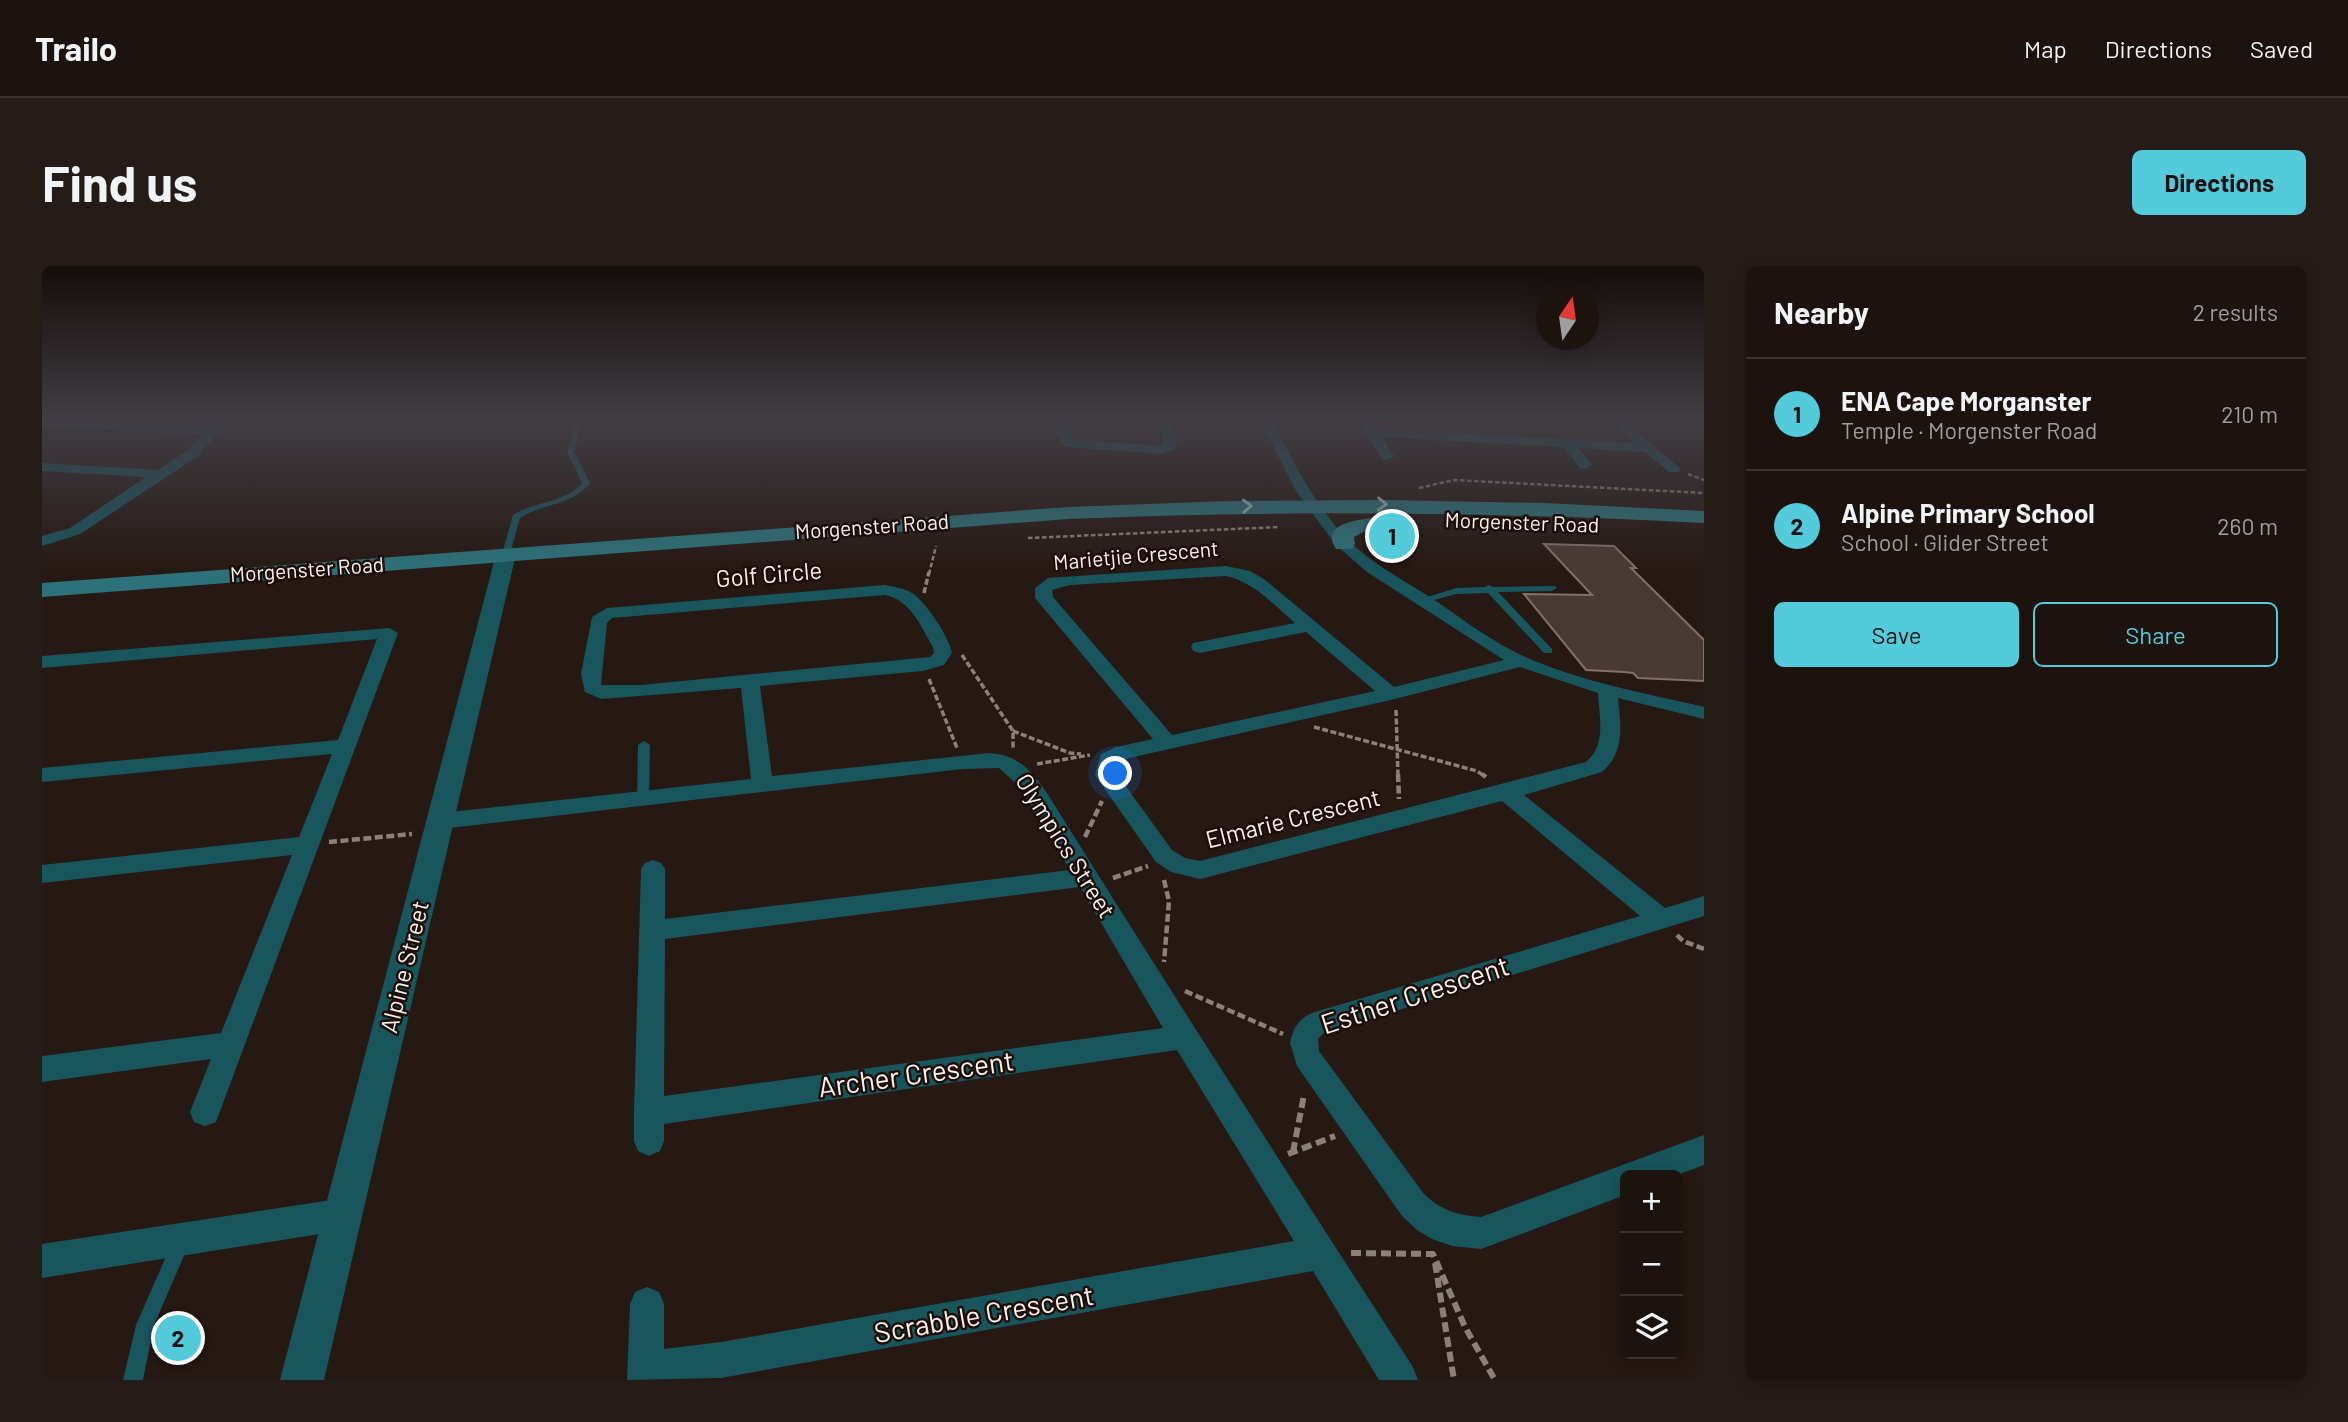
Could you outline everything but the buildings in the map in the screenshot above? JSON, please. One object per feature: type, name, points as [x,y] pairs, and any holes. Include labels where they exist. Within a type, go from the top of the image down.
[{"type":"main road","name":"Morgenster Road","points":[[42,590],[1435,505],[1704,517]]},
{"type":"main road","name":"Morgenster Road","points":[[1319,512],[1425,521],[1704,531]]},
{"type":"main road","points":[[1344,544],[1346,531],[1357,527],[1425,521]]},
{"type":"main road","name":"Morgenster Road","points":[[42,606],[504,562]]},
{"type":"street","points":[[93,470],[160,474]]},
{"type":"street","points":[[42,541],[75,531],[166,470]]},
{"type":"street","points":[[1290,470],[1344,544],[1375,570],[1479,638],[1521,661],[1607,689],[1704,713]]},
{"type":"street","name":"Alpine Street","points":[[302,1380],[345,1214],[426,828],[504,562]]},
{"type":"street","name":"Marietjie Crescent","points":[[1167,742],[1044,598],[1043,588],[1054,582],[1070,580],[1226,571],[1253,579],[1388,694]]},
{"type":"street","name":"Golf Circle","points":[[914,603],[903,593],[886,590],[612,612],[598,621],[591,674],[592,688],[596,692],[621,693],[923,665],[937,661],[943,653]]},
{"type":"street","points":[[914,603],[943,653]]},
{"type":"street","points":[[42,662],[391,626],[345,746],[313,844],[205,1112]]},
{"type":"street","points":[[1200,647],[1309,626]]},
{"type":"street","points":[[1173,863],[1160,852],[1108,779],[1105,767],[1112,757],[1167,742],[1483,673],[1521,661]]},
{"type":"street","points":[[750,681],[762,783]]},
{"type":"street","name":"Elmarie Crescent","points":[[1173,863],[1200,870],[1214,867],[1579,772],[1602,762],[1610,746],[1607,689]]},
{"type":"street","points":[[42,775],[345,746]]},
{"type":"street","name":"Olympics Street","points":[[426,828],[762,783],[963,762],[1002,761],[1017,768],[1037,795],[1153,988],[1400,1380]]},
{"type":"street","points":[[1506,792],[1661,919]]},
{"type":"street","points":[[42,874],[313,844]]},
{"type":"street","name":"Archer Crescent","points":[[653,869],[649,1127],[1184,1037]]},
{"type":"street","points":[[652,931],[1086,877]]},
{"type":"street","name":"Esther Crescent","points":[[1620,1182],[1481,1233],[1439,1228],[1426,1220],[1357,1127],[1305,1050],[1305,1032],[1315,1024],[1704,906]]},
{"type":"street","points":[[42,1069],[231,1044]]},
{"type":"street","points":[[1651,1170],[1704,1150]]},
{"type":"street","points":[[42,1261],[345,1214]]},
{"type":"street","name":"Scrabble Crescent","points":[[647,1304],[645,1374],[1322,1253]]},
{"type":"lane","points":[[504,562],[513,522],[521,513],[536,505],[576,494],[586,483],[577,470]]},
{"type":"lane","points":[[1489,588],[1548,651]]},
{"type":"lane","points":[[1423,600],[1456,591],[1552,588]]},
{"type":"lane","points":[[643,799],[644,745]]},
{"type":"lane","points":[[133,1380],[145,1325],[183,1239]]},
{"type":"path","points":[[1410,489],[1454,480],[1704,493]]},
{"type":"path","points":[[1028,538],[1287,527]]},
{"type":"path","points":[[914,603],[926,591],[936,546]]},
{"type":"path","points":[[943,653],[962,655],[1013,731],[1070,753],[1112,757]]},
{"type":"path","points":[[923,665],[963,762]]},
{"type":"path","points":[[1388,694],[1396,705],[1400,809],[1408,817]]},
{"type":"path","points":[[1299,714],[1318,730],[1477,771],[1506,792]]},
{"type":"path","points":[[1017,768],[1089,755]]},
{"type":"path","points":[[1108,779],[1107,792],[1083,840],[1086,877],[1107,881],[1155,863],[1173,863]]},
{"type":"path","points":[[313,844],[426,828]]},
{"type":"path","points":[[1153,988],[1165,960],[1169,901],[1162,869],[1173,863]]},
{"type":"path","points":[[1153,988],[1171,984],[1305,1050],[1308,1077],[1292,1153]]},
{"type":"path","points":[[1265,1163],[1357,1127]]},
{"type":"path","points":[[1322,1253],[1433,1254],[1456,1232]]},
{"type":"path","points":[[1433,1254],[1454,1380]]},
{"type":"path","points":[[1433,1254],[1465,1327],[1495,1380]]},
{"type":"place","name":"ENA Cape Morganster","points":[[1392,536]]},
{"type":"place","name":"Alpine Primary School","points":[[178,1338]]}]
